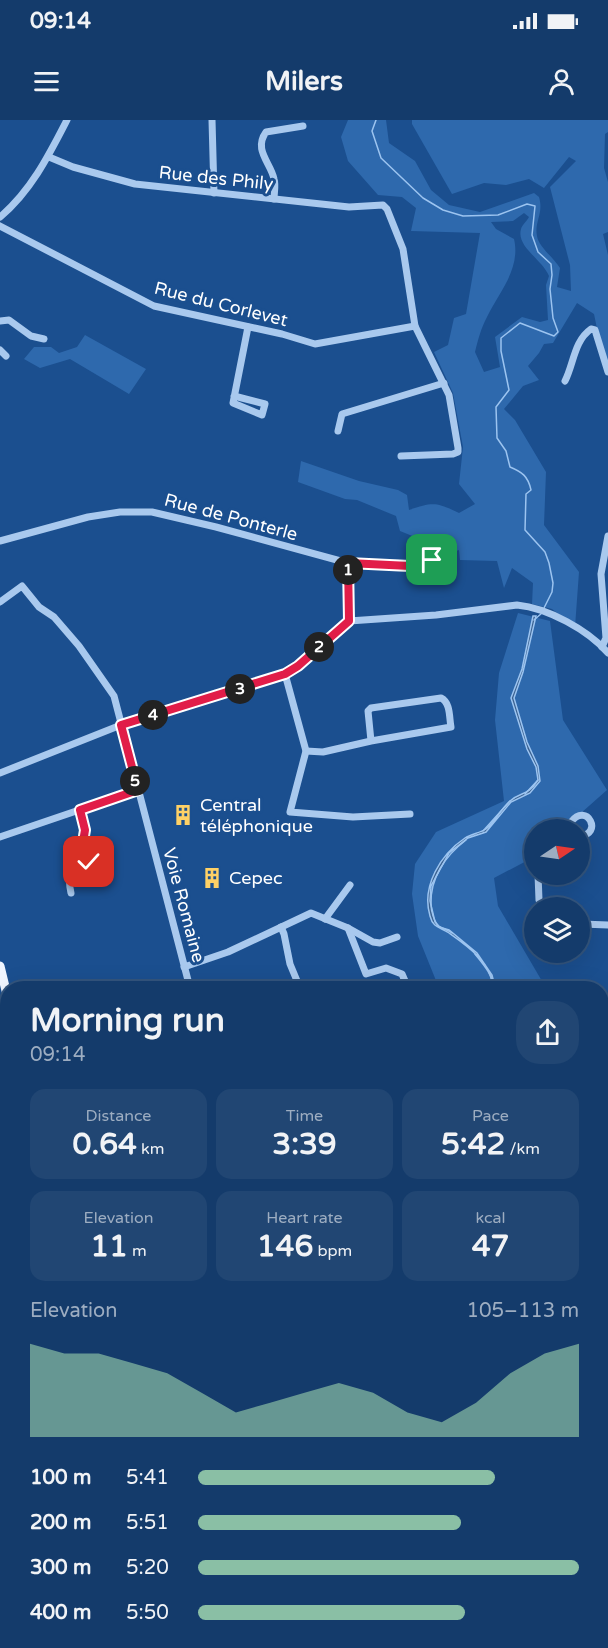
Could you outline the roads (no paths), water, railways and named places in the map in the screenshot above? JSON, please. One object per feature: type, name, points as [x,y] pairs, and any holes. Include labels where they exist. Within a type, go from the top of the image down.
[{"type":"main road","points":[[0,966],[4,981]]},
{"type":"street","points":[[0,217],[17,203],[49,157],[67,120]]},
{"type":"street","points":[[212,120],[214,193]]},
{"type":"street","points":[[273,199],[275,181],[272,171],[263,159],[262,137],[266,132],[303,126]]},
{"type":"street","name":"Rue des Phily","points":[[49,157],[73,167],[135,184],[349,207],[383,205],[387,209],[403,249],[415,326]]},
{"type":"street","name":"Rue du Corlevet","points":[[0,226],[154,306],[315,344],[415,326]]},
{"type":"street","points":[[0,321],[9,320],[31,336],[44,339]]},
{"type":"street","points":[[401,456],[458,452],[449,395],[415,326]]},
{"type":"street","points":[[234,396],[248,327]]},
{"type":"street","points":[[565,381],[572,368],[578,344],[591,329],[595,330],[608,372]]},
{"type":"street","points":[[338,431],[342,414],[444,383]]},
{"type":"street","name":"Rue de Ponterle","points":[[0,541],[88,517],[120,512],[152,512],[348,563],[410,566],[432,560]]},
{"type":"street","points":[[602,646],[606,638],[601,574],[608,536]]},
{"type":"street","points":[[348,563],[349,621]]},
{"type":"street","name":"Voie Romaine","points":[[0,603],[22,586],[39,607],[54,617],[114,696],[188,981]]},
{"type":"street","points":[[0,773],[121,725],[285,674],[298,666],[349,621],[517,606],[544,611],[584,633],[608,653]]},
{"type":"street","points":[[285,674],[306,751],[290,812],[353,817],[410,814]]},
{"type":"street","points":[[306,751],[323,752],[451,727],[448,704],[441,698],[371,708],[367,717],[371,741]]},
{"type":"street","points":[[0,837],[138,790]]},
{"type":"street","points":[[71,893],[68,881],[70,875],[74,870],[88,865],[90,859],[80,810]]},
{"type":"street","points":[[574,819],[576,816],[583,815],[590,819]]},
{"type":"street","points":[[325,919],[350,885]]},
{"type":"street","points":[[184,967],[228,952],[307,913],[348,928],[373,942],[397,937]]},
{"type":"street","points":[[590,924],[608,925]]},
{"type":"street","points":[[280,927],[297,981]]},
{"type":"street","points":[[348,928],[366,974],[386,968],[402,974],[405,981]]},
{"type":"street","points":[[0,1569],[0,1604]]},
{"type":"waterway","points":[[376,120],[372,131],[381,158],[423,198],[443,210],[463,216],[498,215],[527,204],[535,206],[532,235],[538,252],[551,264],[550,289],[553,318],[558,332],[554,336],[520,323],[501,338],[501,351],[509,390],[496,407],[497,438],[506,451],[510,467],[524,475],[531,490],[526,494],[525,530],[545,552],[549,563],[553,583],[552,592],[544,608]]},
{"type":"waterway","points":[[534,620],[542,613]]},
{"type":"waterway","points":[[525,794],[538,780]]},
{"type":"waterway","points":[[483,831],[510,801]]},
{"type":"waterway","points":[[452,933],[436,922],[433,916],[431,894],[436,877],[445,860],[466,840]]},
{"type":"waterway","points":[[475,954],[485,966],[492,981]]},
{"type":"place","name":"Central téléphonique","points":[[183,815]]},
{"type":"place","name":"Cepec","points":[[212,878]]}]
